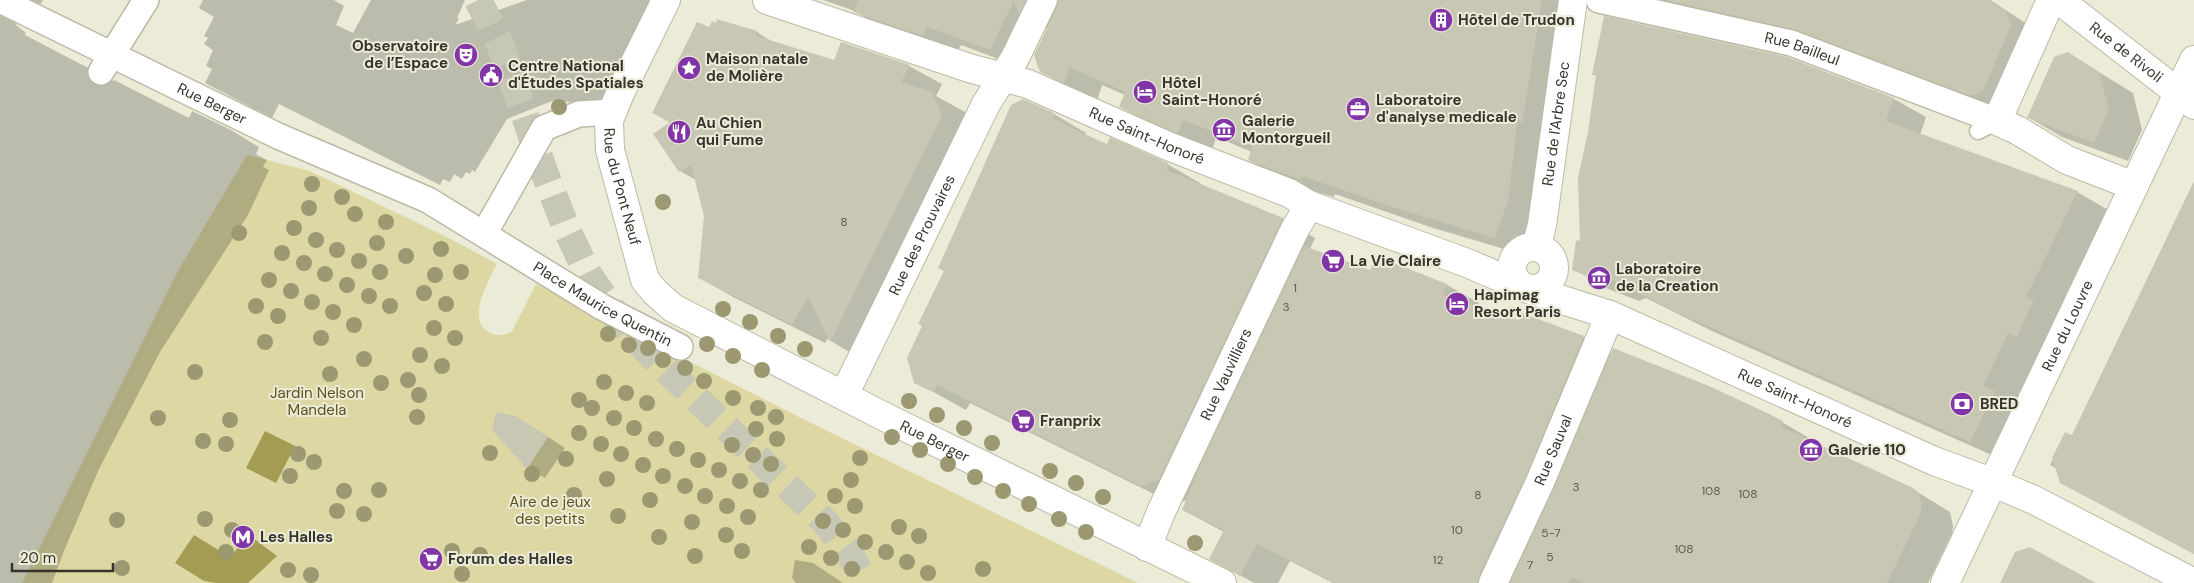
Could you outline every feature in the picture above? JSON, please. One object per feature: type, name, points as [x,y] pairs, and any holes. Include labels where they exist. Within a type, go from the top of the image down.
[{"type":"street","name":"Rue Berger","points":[[0,0],[106,64],[428,200]]},
{"type":"street","points":[[106,64],[146,0]]},
{"type":"street","name":"Rue du Pont Neuf","points":[[655,292],[645,280],[610,150],[609,120],[666,0]]},
{"type":"street","name":"Rue Saint-Honoré","points":[[767,0],[1003,78],[1028,84],[1168,146],[1289,193],[1309,205],[1467,262],[1525,288],[1610,315],[1934,461],[2034,500],[2194,583]]},
{"type":"street","name":"Rue des Prouvaires","points":[[844,395],[986,104],[1003,78],[1043,0]]},
{"type":"street","name":"Rue de l'Arbre Sec","points":[[1525,288],[1543,287],[1549,283],[1555,268],[1549,254],[1536,247],[1542,225],[1573,0]]},
{"type":"street","name":"Rue Bailleul","points":[[1599,0],[1791,44],[1987,126],[2017,130],[2067,160],[2134,186]]},
{"type":"street","points":[[1987,126],[2051,0]]},
{"type":"street","name":"Rue de Rivoli","points":[[2059,0],[2186,99]]},
{"type":"street","name":"Rue du Louvre","points":[[1945,583],[1994,484],[2134,186],[2186,99],[2193,66]]},
{"type":"street","points":[[484,234],[544,128],[579,114],[612,112]]},
{"type":"street","name":"Place Maurice Quentin","points":[[428,200],[484,234],[521,267],[680,347]]},
{"type":"street","name":"Rue Vauvilliers","points":[[1147,547],[1169,494],[1294,230],[1309,205]]},
{"type":"street","name":"Rue Berger","points":[[655,292],[673,308],[1222,583]]},
{"type":"street","name":"Rue Sauval","points":[[1493,583],[1540,482],[1610,315]]},
{"type":"green space","name":"Jardin Nelson Mandela","points":[[247,155],[310,171],[449,238],[497,264],[484,291],[479,312],[480,321],[484,329],[493,334],[503,335],[512,331],[536,284],[803,419],[1138,583],[22,583],[179,269]]},
{"type":"shaded area","points":[[265,431],[295,446],[276,483],[246,468]]},
{"type":"shaded area","points":[[194,535],[230,557],[249,535],[277,556],[248,583],[204,581],[175,563]]},
{"type":"building","points":[[858,0],[1014,0],[990,50],[927,27],[923,36],[853,12]]},
{"type":"building","points":[[1014,0],[1026,0],[1019,14]]},
{"type":"building","points":[[1058,0],[1542,0],[1522,124],[1518,118],[1508,201],[1495,238],[1395,208],[1302,176],[1301,179],[1276,171],[1248,160],[1252,147],[1183,120],[1178,133],[1174,132],[1119,107],[1125,92],[1069,67],[1064,83],[1040,72],[1034,55],[1057,7]]},
{"type":"building","points":[[1665,0],[1988,0],[2006,12],[2011,26],[1983,91],[1971,96],[1796,30]]},
{"type":"building","points":[[1604,16],[1787,57],[1894,98],[1886,121],[2078,191],[2026,297],[2033,301],[2017,337],[2008,333],[1983,386],[1995,391],[1970,442],[1678,313],[1613,280],[1606,284],[1572,270],[1576,240],[1580,241],[1578,178],[1588,132],[1596,75],[1592,75]]},
{"type":"building","points":[[717,19],[757,31],[756,36],[834,60],[841,42],[910,65],[901,82],[932,92],[942,115],[830,342],[808,297],[792,325],[698,278],[704,216],[691,165],[679,172],[653,134],[670,122],[652,113],[697,22],[709,27],[712,21],[716,23]]},
{"type":"building","points":[[2068,52],[2099,72],[2109,110],[2094,143],[2027,118],[2054,57]]},
{"type":"building","points":[[1023,99],[1054,113],[1053,118],[1080,132],[1107,144],[1110,137],[1168,163],[1167,170],[1283,218],[1159,480],[1141,486],[937,385],[933,392],[914,383],[907,358],[922,326],[918,324],[944,271],[938,268],[1011,105]]},
{"type":"building","points":[[2194,181],[2194,554],[2060,483],[2052,458],[2065,432],[2072,435]]},
{"type":"building","points":[[1304,246],[1370,270],[1376,256],[1447,284],[1443,295],[1519,320],[1522,313],[1584,336],[1526,476],[1479,576],[1478,583],[1335,583],[1257,544],[1240,576],[1209,559],[1224,530],[1182,510],[1199,468]]},
{"type":"building","points":[[1613,348],[1709,386],[1767,413],[1783,421],[1781,427],[1911,487],[1918,492],[1922,504],[1920,515],[1887,583],[1586,583],[1571,577],[1568,583],[1510,583],[1554,488]]},
{"type":"building","points":[[496,412],[516,416],[548,437],[527,469],[492,430]]},
{"type":"building","points":[[2030,547],[2096,583],[2000,583],[2015,552]]},
{"type":"tunnel","points":[[478,0],[499,41],[545,174],[567,230],[588,274],[620,321],[651,355],[826,523],[849,553],[867,583]]},
{"type":"place","name":"Hôtel de Trudon","points":[[1441,20]]},
{"type":"place","name":"Observatoire de l’Espace","points":[[466,55]]},
{"type":"place","name":"Maison natale de Molière","points":[[689,68]]},
{"type":"place","name":"Centre National d'Études Spatiales","points":[[491,75]]},
{"type":"place","name":"Hôtel Saint-Honoré","points":[[1145,92]]},
{"type":"place","name":"Laboratoire d'analyse medicale","points":[[1358,109]]},
{"type":"place","name":"Galerie Montorgueil","points":[[1224,130]]},
{"type":"place","name":"Au Chien qui Fume","points":[[679,132]]},
{"type":"place","name":"La Vie Claire","points":[[1333,261]]},
{"type":"place","name":"Laboratoire de la Creation","points":[[1599,278]]},
{"type":"place","name":"Hapimag Resort Paris","points":[[1457,304]]},
{"type":"place","name":"BRED","points":[[1962,404]]},
{"type":"place","name":"Franprix","points":[[1023,421]]},
{"type":"place","name":"Galerie 110","points":[[1811,450]]},
{"type":"place","name":"Les Halles","points":[[243,537]]},
{"type":"place","name":"Forum des Halles","points":[[431,559]]},
{"type":"park label","name":"Aire de jeux des petits","points":[[550,510]]}]
